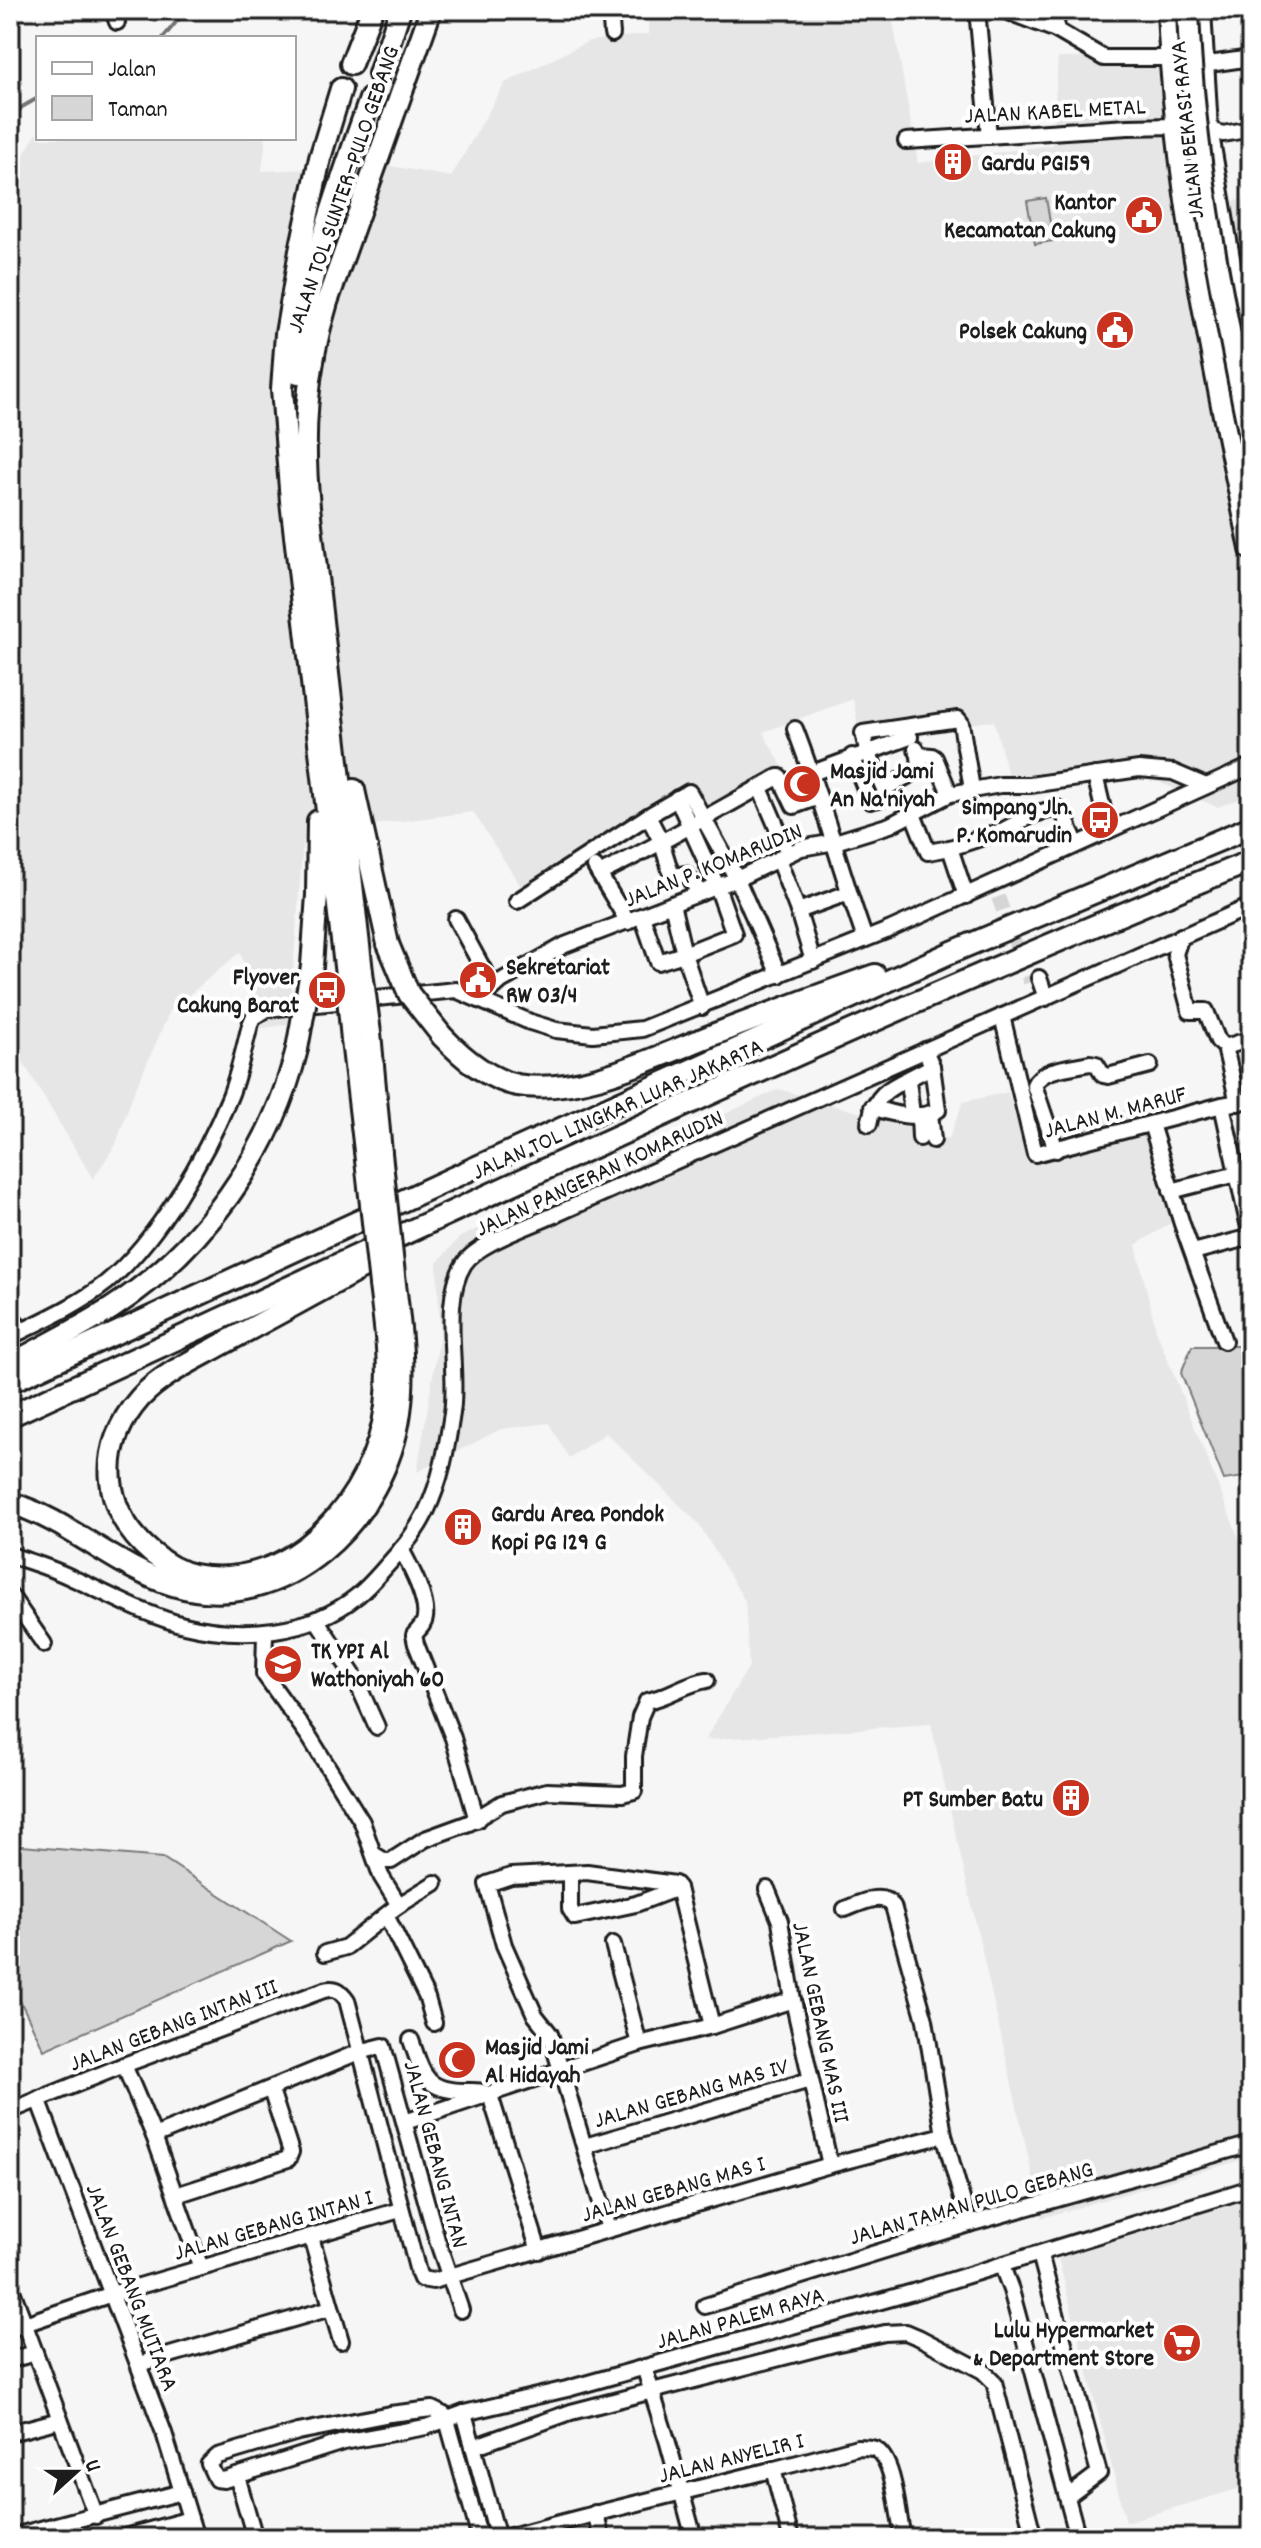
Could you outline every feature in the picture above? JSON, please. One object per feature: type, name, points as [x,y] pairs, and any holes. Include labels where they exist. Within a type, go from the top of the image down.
[{"type":"highway","name":"JALAN TOL SUNTER–PULO GEBANG","points":[[351,64],[372,10]]},
{"type":"highway","points":[[379,74],[400,10]]},
{"type":"highway","name":"JALAN TOL SUNTER–PULO GEBANG","points":[[329,672],[309,507],[304,428],[309,378],[322,319],[431,10]]},
{"type":"highway","name":"JALAN BEKASI RAYA","points":[[1168,10],[1175,126],[1207,324],[1251,549]]},
{"type":"highway","points":[[1188,10],[1202,184],[1251,441]]},
{"type":"highway","name":"JALAN BEKASI RAYA","points":[[1200,10],[1207,129],[1242,295],[1251,387]]},
{"type":"highway","name":"JALAN TOL SUNTER–PULO GEBANG","points":[[319,753],[288,470],[283,367],[290,306],[309,207],[341,89]]},
{"type":"highway","points":[[304,428],[299,409],[298,380],[305,315],[339,190],[370,99]]},
{"type":"highway","points":[[329,672],[388,944],[409,994],[442,1036],[492,1077],[515,1085],[538,1087],[578,1082],[638,1063],[875,975],[952,952]]},
{"type":"highway","points":[[10,1503],[47,1519],[144,1575],[200,1591],[219,1593],[256,1587],[279,1579],[302,1567],[327,1547],[358,1514],[379,1480],[394,1441],[403,1384],[387,1284],[354,974],[329,672]]},
{"type":"highway","points":[[10,1365],[114,1306],[159,1270],[226,1201],[262,1144],[287,1087],[312,966],[317,895],[319,753]]},
{"type":"highway","points":[[319,753],[354,974]]},
{"type":"highway","name":"JALAN TOL LINGKAR LUAR JAKARTA","points":[[10,1382],[952,952],[1251,827]]},
{"type":"highway","name":"JALAN TOL LINGKAR LUAR JAKARTA","points":[[10,1416],[538,1171],[1059,939],[1244,863]]},
{"type":"highway","points":[[387,1284],[386,1408],[376,1452],[337,1518],[307,1546],[279,1563],[243,1575],[192,1575],[158,1558],[139,1542],[125,1524],[116,1503],[110,1472],[117,1436],[123,1422],[143,1395],[204,1354],[538,1171]]},
{"type":"street","points":[[610,10],[612,34]]},
{"type":"street","points":[[977,10],[989,136]]},
{"type":"street","points":[[1003,10],[1056,30],[1104,58],[1170,58]]},
{"type":"street","points":[[1056,30],[1057,10]]},
{"type":"street","points":[[1202,65],[1251,58]]},
{"type":"street","name":"JALAN KABEL METAL","points":[[906,141],[1175,126],[1223,134],[1251,129]]},
{"type":"street","points":[[812,773],[909,731],[960,721],[972,789]]},
{"type":"street","points":[[795,729],[865,939]]},
{"type":"street","points":[[852,756],[870,801],[920,769],[919,755],[909,731]]},
{"type":"street","points":[[867,750],[886,793],[908,817],[928,852],[1002,831],[1034,814],[1057,808],[1061,809],[1076,843]]},
{"type":"street","points":[[919,755],[935,758],[950,794]]},
{"type":"street","points":[[10,1313],[16,1334],[91,1293],[108,1281],[152,1231],[186,1185],[206,1149],[232,1093],[250,1025],[258,1014],[267,1009],[456,990],[537,1025],[556,1030],[593,1034],[652,1027],[966,896],[999,889],[1076,843],[1251,766]]},
{"type":"street","name":"JALAN P. KOMARUDIN","points":[[481,999],[493,987],[565,945],[737,879],[783,856],[908,817],[950,794],[1000,785],[1030,785],[1158,769],[1206,786]]},
{"type":"street","points":[[1095,775],[1108,830]]},
{"type":"street","points":[[599,874],[780,777],[794,806],[819,797]]},
{"type":"street","points":[[1030,785],[1034,814]]},
{"type":"street","points":[[760,788],[813,961]]},
{"type":"street","points":[[517,901],[689,792],[737,879],[779,975]]},
{"type":"street","points":[[589,856],[599,874],[635,919],[657,961],[734,934],[717,886],[677,798]]},
{"type":"street","points":[[648,816],[661,841],[671,873],[674,876],[685,874],[701,893]]},
{"type":"street","points":[[629,828],[642,853]]},
{"type":"street","points":[[950,848],[966,896]]},
{"type":"street","points":[[798,911],[848,893]]},
{"type":"street","points":[[672,904],[684,954],[702,1007]]},
{"type":"street","name":"JALAN PANGERAN KOMARUDIN","points":[[10,1555],[52,1569],[138,1609],[181,1624],[213,1630],[265,1632],[316,1619],[339,1609],[358,1595],[401,1549],[426,1512],[446,1451],[456,1390],[452,1326],[454,1299],[457,1278],[468,1258],[527,1227],[1251,906]]},
{"type":"street","points":[[456,919],[493,987]]},
{"type":"street","points":[[1181,936],[1175,954],[1189,1009],[1193,1013],[1206,1011],[1218,1041],[1225,1047],[1245,1102]]},
{"type":"street","points":[[1034,980],[1041,1000]]},
{"type":"street","name":"JALAN M. MARUF","points":[[1002,1016],[1033,1152],[1039,1154],[1056,1150],[1222,1105],[1245,1102]]},
{"type":"street","points":[[1225,1047],[1251,1039]]},
{"type":"street","points":[[872,1107],[896,1116],[938,1110],[932,1066],[925,1050]]},
{"type":"street","points":[[1056,1150],[1034,1085],[1036,1079],[1048,1072],[1090,1063],[1096,1064],[1103,1075],[1108,1076],[1150,1065]]},
{"type":"street","points":[[869,1124],[872,1107],[885,1090],[932,1066]]},
{"type":"street","points":[[908,1080],[921,1114],[926,1139]]},
{"type":"street","points":[[1193,1252],[1251,1237],[1248,1211],[1222,1105]]},
{"type":"street","points":[[1151,1124],[1171,1191],[1224,1341]]},
{"type":"street","points":[[1171,1191],[1237,1174]]},
{"type":"street","points":[[401,1549],[418,1585],[426,1615],[414,1635],[416,1644],[453,1738],[477,1820]]},
{"type":"street","points":[[10,1595],[44,1644]]},
{"type":"street","points":[[316,1619],[354,1676],[377,1727]]},
{"type":"street","points":[[265,1632],[264,1674],[336,1778],[368,1833],[391,1911],[427,1998],[434,2023]]},
{"type":"street","points":[[375,1855],[391,1861],[425,1839],[477,1820],[502,1803],[547,1791],[622,1794],[634,1791],[634,1756],[640,1717],[647,1701],[659,1699],[690,1683],[707,1680]]},
{"type":"street","points":[[609,2229],[550,2034],[535,2015],[504,1945],[486,1889],[489,1882],[511,1876],[587,1872],[675,1884],[712,2026]]},
{"type":"street","points":[[570,1874],[570,1909],[575,1917],[636,1904],[678,1888]]},
{"type":"street","points":[[325,1953],[346,1947],[391,1911],[435,1883]]},
{"type":"street","name":"JALAN GEBANG MAS III","points":[[767,1889],[780,1921],[793,2000],[830,2165]]},
{"type":"street","points":[[845,1909],[879,1898],[893,1906],[925,2020],[944,2135],[969,2224]]},
{"type":"street","points":[[613,1944],[639,2044]]},
{"type":"street","name":"JALAN GEBANG INTAN","points":[[324,1990],[338,1990],[347,2000],[359,2052],[400,2210],[421,2279],[433,2281],[448,2278],[386,2048],[379,2045],[359,2052]]},
{"type":"street","name":"JALAN GEBANG INTAN III","points":[[10,2111],[324,1990]]},
{"type":"street","points":[[405,2122],[639,2044],[712,2026],[793,2000]]},
{"type":"street","points":[[411,2040],[423,2075],[435,2087],[481,2090],[490,2095],[539,2251]]},
{"type":"street","points":[[154,2136],[359,2052]]},
{"type":"street","points":[[124,2065],[154,2136],[201,2268]]},
{"type":"street","name":"JALAN GEBANG MAS IV","points":[[585,2146],[810,2080]]},
{"type":"street","points":[[176,2195],[288,2159],[291,2152],[271,2090]]},
{"type":"street","name":"JALAN GEBANG MUTIARA","points":[[38,2099],[139,2364],[196,2538]]},
{"type":"street","name":"JALAN GEBANG MAS I","points":[[448,2278],[830,2165],[944,2135]]},
{"type":"street","name":"JALAN TAMAN PULO GEBANG","points":[[705,2306],[969,2224],[1251,2144]]},
{"type":"street","name":"JALAN PALEM RAYA","points":[[237,2476],[343,2442],[426,2427],[464,2413],[567,2389],[1002,2266],[1251,2188]]},
{"type":"street","name":"JALAN GEBANG INTAN I","points":[[10,2329],[112,2294],[400,2210]]},
{"type":"street","points":[[311,2237],[341,2341]]},
{"type":"street","points":[[1040,2254],[1099,2473],[1067,2497]]},
{"type":"street","points":[[1002,2266],[1078,2538]]},
{"type":"street","points":[[448,2278],[461,2310]]},
{"type":"street","points":[[10,2285],[96,2516]]},
{"type":"street","points":[[139,2364],[331,2308]]},
{"type":"street","points":[[473,2447],[571,2412],[834,2344],[885,2333],[906,2332],[983,2371],[994,2382],[1034,2538]]},
{"type":"street","points":[[10,2360],[35,2353]]},
{"type":"street","points":[[644,2367],[694,2538]]},
{"type":"street","points":[[255,2538],[237,2476],[216,2479],[209,2464],[218,2456],[298,2432],[432,2409],[447,2420],[480,2538]]},
{"type":"street","points":[[464,2413],[501,2538]]},
{"type":"street","points":[[10,2433],[60,2420]]},
{"type":"street","name":"JALAN ANYELIR I","points":[[501,2538],[728,2483],[857,2447],[876,2450],[889,2465],[903,2538]]},
{"type":"street","points":[[773,2469],[791,2538]]},
{"type":"street","points":[[10,2537],[182,2492]]},
{"type":"street","points":[[595,2513],[602,2538]]},
{"type":"street","points":[[121,2538],[190,2519]]},
{"type":"shaded area","points":[[647,10],[891,10],[918,163],[1052,145],[1058,58],[1181,57],[1191,205],[1251,199],[1251,245],[1193,255],[1210,347],[1251,348],[1251,461],[1233,464],[1251,544],[1251,795],[1217,807],[1126,768],[1011,787],[994,721],[860,736],[853,699],[763,732],[790,780],[712,819],[698,795],[529,899],[473,812],[386,823],[303,841],[289,1024],[245,1031],[254,993],[240,952],[170,1011],[132,1097],[116,1144],[93,1179],[20,1057],[10,1062],[10,177],[36,134],[36,140],[266,140],[262,171],[391,166],[451,177],[505,83],[589,41],[649,34]]},
{"type":"shaded area","points":[[779,1089],[949,1139],[963,1102],[1008,1092],[1022,1139],[1146,1104],[1180,1217],[1136,1245],[1156,1330],[1251,1569],[1251,2157],[1042,2218],[931,1724],[705,1740],[749,1666],[745,1601],[698,1523],[606,1433],[569,1458],[549,1423],[501,1429],[417,1472],[440,1333],[437,1263],[460,1237]]},
{"type":"shaded area","points":[[1251,2199],[1251,2485],[1126,2522],[1058,2258]]},
{"type":"green space","points":[[1046,198],[1053,241],[1035,244],[1027,201]]},
{"type":"green space","points":[[1192,1346],[1251,1346],[1251,1476],[1224,1480],[1181,1373]]},
{"type":"green space","points":[[10,1845],[163,1858],[291,1941],[44,2050],[10,1980]]},
{"type":"waterway","points":[[165,36],[186,10]]},
{"type":"waterway","points":[[10,120],[22,107],[36,99]]},
{"type":"tunnel","points":[[998,897],[1030,982]]},
{"type":"place","name":"Gardu PG159","points":[[953,162]]},
{"type":"place","name":"Kantor Kecamatan Cakung","points":[[1144,215]]},
{"type":"place","name":"Polsek Cakung","points":[[1115,330]]},
{"type":"place","name":"Masjid Jami An Na'niyah","points":[[802,784]]},
{"type":"place","name":"Simpang Jln. P. Komarudin","points":[[1100,820]]},
{"type":"place","name":"Sekretariat RW 03/4","points":[[478,980]]},
{"type":"place","name":"Flyover Cakung Barat","points":[[327,990]]},
{"type":"place","name":"Gardu Area Pondok Kopi PG 129 G","points":[[463,1527]]},
{"type":"place","name":"TK YPI Al Wathoniyah 60","points":[[283,1664]]},
{"type":"place","name":"PT Sumber Batu","points":[[1071,1798]]},
{"type":"place","name":"Masjid Jami Al Hidayah","points":[[457,2060]]},
{"type":"place","name":"Lulu Hypermarket & Department Store","points":[[1182,2343]]}]
